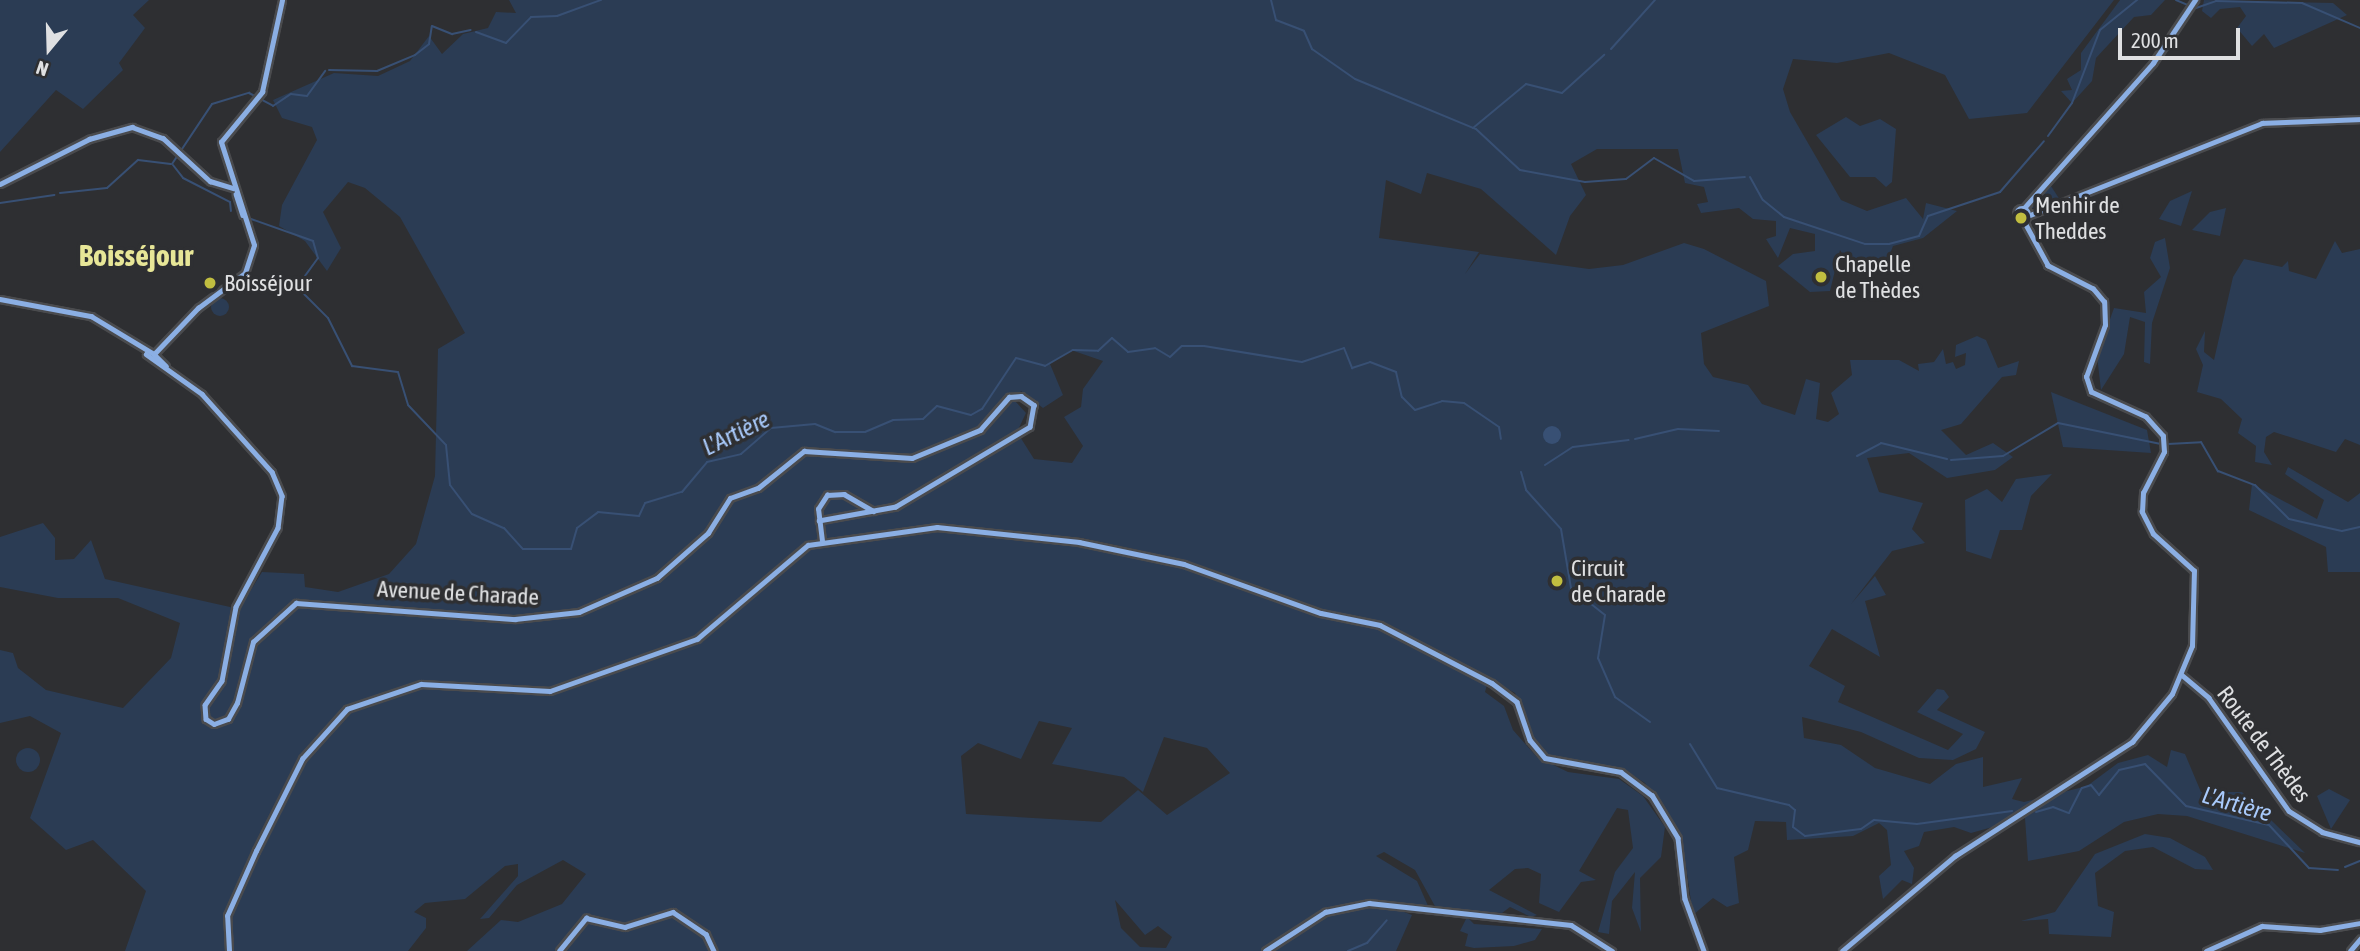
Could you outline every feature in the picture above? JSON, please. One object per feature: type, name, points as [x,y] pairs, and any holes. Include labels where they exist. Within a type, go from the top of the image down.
[{"type":"street","points":[[146,354],[154,354],[166,345],[188,317],[249,267],[254,244],[231,181],[223,137],[257,102],[262,92],[282,0]]},
{"type":"street","points":[[1842,951],[1961,852],[2132,742],[2182,675],[2195,631],[2197,580],[2187,561],[2153,534],[2142,512],[2143,493],[2164,452],[2163,436],[2146,417],[2091,392],[2086,377],[2105,326],[2104,302],[2093,289],[2048,266],[2024,222],[2017,215],[2153,63],[2195,0]]},
{"type":"street","points":[[2024,222],[2030,215],[2262,122],[2360,120]]},
{"type":"street","points":[[0,184],[121,127],[150,131],[177,150],[215,184],[234,191]]},
{"type":"street","points":[[215,184],[231,181]]},
{"type":"street","points":[[2024,208],[2030,215]]},
{"type":"street","name":"Avenue de Charade","points":[[0,299],[91,316],[146,354],[219,412],[272,472],[282,496],[278,528],[236,607],[222,681],[205,705],[206,719],[214,724],[228,719],[237,703],[253,642],[296,603],[515,619],[579,612],[657,578],[704,537],[730,498],[758,488],[804,451],[912,458],[980,430],[1010,397],[1031,402],[1036,415],[1030,427],[878,512],[819,521]]},
{"type":"street","points":[[163,359],[166,345]]},
{"type":"street","name":"Avenue de Charade","points":[[154,354],[163,359],[174,375]]},
{"type":"street","points":[[822,541],[820,501],[831,494],[878,512]]},
{"type":"street","points":[[229,951],[228,916],[256,851],[302,759],[347,709],[421,684],[550,691],[664,653],[702,635],[783,561],[822,541],[937,527],[1079,542],[1184,564],[1321,612],[1388,628],[1511,695],[1533,746],[1549,760],[1615,771],[1641,784],[1676,834],[1697,935],[1707,951]]},
{"type":"street","name":"Route de Thèdes","points":[[2182,675],[2209,698],[2289,811],[2322,832],[2360,842]]},
{"type":"street","points":[[1265,951],[1325,912],[1369,903],[1572,925],[1612,951]]},
{"type":"street","points":[[559,951],[586,918],[625,927],[673,912],[706,934],[714,951]]},
{"type":"street","points":[[2206,950],[2262,926],[2307,931],[2360,923]]},
{"type":"street","points":[[2350,951],[2360,939]]},
{"type":"shaded area","points":[[0,0],[149,0],[133,15],[145,28],[119,63],[123,70],[83,109],[56,90],[0,152]]},
{"type":"shaded area","points":[[509,0],[2114,0],[2027,113],[1969,119],[1945,75],[1889,53],[1837,63],[1793,59],[1783,89],[1790,112],[1841,200],[1867,211],[1906,198],[1923,219],[1926,203],[1957,211],[1923,238],[1893,246],[1884,270],[1848,264],[1840,250],[1830,291],[1810,292],[1778,266],[1793,254],[1815,251],[1815,234],[1790,228],[1778,258],[1766,239],[1776,236],[1776,221],[1753,219],[1739,208],[1701,213],[1697,204],[1708,202],[1704,187],[1685,183],[1678,149],[1597,149],[1571,164],[1586,195],[1570,216],[1556,255],[1481,189],[1427,173],[1421,194],[1386,180],[1379,238],[1479,252],[1465,274],[1480,254],[1589,269],[1623,265],[1684,243],[1704,249],[1766,281],[1769,306],[1701,333],[1704,364],[1713,377],[1748,385],[1762,404],[1795,415],[1806,379],[1820,383],[1816,419],[1828,422],[1839,414],[1831,393],[1852,375],[1850,360],[1899,360],[1919,371],[1918,364],[1934,362],[1943,349],[1946,364],[1953,362],[1956,369],[1965,365],[1966,353],[1955,357],[1956,345],[1977,336],[1986,340],[1998,368],[2019,361],[2016,375],[2002,377],[1961,424],[1941,430],[1966,455],[1993,443],[2013,457],[1995,470],[1947,478],[1909,453],[1867,458],[1879,492],[1923,503],[1912,529],[1925,543],[1892,551],[1851,604],[1875,576],[1886,595],[1865,601],[1880,657],[1832,629],[1809,666],[1845,686],[1838,702],[1948,750],[1963,734],[1917,712],[1937,689],[1944,690],[1949,697],[1937,710],[1985,732],[1976,749],[1953,760],[1919,758],[1861,732],[1802,717],[1804,738],[1841,745],[1875,768],[1930,784],[1956,764],[1983,757],[1983,787],[2022,778],[2012,799],[2024,802],[2087,786],[2118,763],[2148,755],[2167,767],[2171,750],[2185,754],[2201,792],[2242,792],[2305,853],[2187,816],[2158,814],[2124,822],[2079,851],[2028,861],[2025,818],[1971,833],[1954,827],[1924,832],[1919,846],[1904,851],[1914,868],[1912,884],[1902,880],[1883,899],[1879,876],[1891,865],[1887,830],[1879,823],[1853,836],[1787,840],[1786,822],[1755,821],[1748,850],[1734,857],[1739,903],[1727,907],[1713,898],[1693,915],[1682,839],[1645,783],[1623,769],[1551,758],[1535,742],[1515,693],[1390,625],[1316,608],[1180,559],[1082,538],[928,526],[886,532],[934,527],[1079,542],[1171,561],[1321,613],[1369,621],[1488,681],[1485,692],[1504,706],[1513,730],[1537,757],[1568,772],[1619,779],[1643,796],[1665,827],[1661,857],[1640,878],[1641,932],[1632,908],[1635,872],[1612,901],[1609,934],[1598,932],[1615,872],[1633,848],[1628,810],[1617,808],[1579,871],[1596,880],[1581,882],[1559,912],[1539,903],[1541,874],[1528,868],[1515,869],[1489,890],[1537,915],[1531,917],[1510,907],[1502,913],[1436,908],[1415,870],[1384,852],[1376,856],[1417,881],[1429,908],[1381,903],[1412,915],[1396,951],[467,951],[501,920],[518,922],[562,904],[586,874],[563,860],[517,885],[489,918],[480,919],[518,876],[518,864],[505,866],[465,899],[425,903],[414,912],[426,918],[426,928],[408,951],[125,951],[146,891],[93,840],[66,850],[30,818],[61,733],[30,716],[0,723],[0,650],[13,653],[18,668],[46,690],[123,708],[171,658],[180,623],[118,598],[58,598],[0,587],[0,537],[43,523],[55,538],[55,560],[74,559],[91,540],[105,579],[239,609],[262,572],[304,574],[305,587],[338,592],[389,574],[416,544],[435,476],[438,349],[465,333],[400,217],[365,188],[348,182],[323,212],[341,248],[327,271],[305,241],[279,226],[282,205],[317,140],[312,127],[282,118],[273,100],[334,73],[378,76],[410,61],[429,36],[442,54],[463,34],[488,28],[496,12],[516,13]],"holes":[[[1071,350],[1103,361],[1083,389],[1081,407],[1064,417],[1083,446],[1072,463],[1034,459],[1017,432],[1026,413],[1015,401],[1021,391],[1043,408],[1063,395],[1050,364]],[[1039,721],[1072,728],[1052,764],[1124,777],[1143,792],[1164,737],[1207,748],[1230,773],[1167,815],[1138,790],[1101,822],[966,814],[961,756],[978,743],[1021,759]],[[1115,900],[1145,935],[1158,926],[1172,937],[1166,948],[1140,947],[1121,928]]]},
{"type":"shaded area","points":[[2120,0],[2165,0],[2151,15],[2134,17],[2096,58],[2092,81],[2072,103],[2061,91],[2072,90],[2067,79],[2081,70],[2081,53]]},
{"type":"shaded area","points":[[2204,0],[2333,3],[2347,15],[2274,48],[2264,34],[2252,46],[2237,28],[2246,16],[2240,7],[2220,9],[2211,18],[2202,11]]},
{"type":"shaded area","points":[[1846,117],[1860,126],[1880,119],[1896,129],[1892,182],[1886,187],[1875,177],[1850,177],[1816,135]]},
{"type":"shaded area","points":[[2049,183],[2060,200],[2030,209],[2035,195]]},
{"type":"shaded area","points":[[2192,191],[2181,226],[2159,219],[2170,201]]},
{"type":"shaded area","points":[[2226,208],[2220,236],[2192,230],[2210,212]]},
{"type":"shaded area","points":[[2165,238],[2170,268],[2152,323],[2150,364],[2144,362],[2145,322],[2130,317],[2124,354],[2101,390],[2097,356],[2114,308],[2146,313],[2144,292],[2161,277],[2150,258],[2155,242]]},
{"type":"shaded area","points":[[2335,241],[2342,253],[2360,249],[2360,445],[2345,439],[2336,452],[2274,432],[2266,437],[2264,452],[2272,465],[2255,462],[2256,446],[2238,433],[2242,419],[2221,399],[2197,392],[2203,365],[2196,349],[2205,331],[2204,352],[2214,360],[2233,277],[2244,259],[2282,267],[2288,261],[2289,271],[2316,279]]},
{"type":"shaded area","points":[[220,298],[226,301],[229,307],[226,313],[220,316],[214,313],[211,307],[214,301]]},
{"type":"shaded area","points":[[2051,392],[2147,430],[2151,453],[2063,447]]},
{"type":"shaded area","points":[[1552,426],[1558,429],[1561,435],[1558,441],[1552,444],[1546,441],[1543,435],[1546,429]]},
{"type":"shaded area","points":[[2288,467],[2348,502],[2360,493],[2360,572],[2328,572],[2326,547],[2249,510],[2252,484],[2317,519],[2324,500],[2285,474]]},
{"type":"shaded area","points":[[2052,474],[2031,496],[2022,530],[2000,530],[1991,559],[1966,551],[1965,500],[1987,489],[2002,502],[2016,479]]},
{"type":"shaded area","points":[[28,748],[37,751],[40,760],[37,769],[28,772],[19,769],[16,760],[19,751]]},
{"type":"shaded area","points":[[2329,789],[2350,800],[2331,829],[2317,796]]},
{"type":"shaded area","points":[[2145,834],[2170,838],[2205,857],[2213,870],[2195,869],[2153,847],[2125,851],[2095,873],[2098,906],[2114,912],[2111,937],[2049,934],[2048,919],[2021,921],[2055,912],[2095,854]]},
{"type":"shaded area","points":[[1467,917],[1474,924],[1542,929],[1535,940],[1514,946],[1474,948],[1465,946],[1468,934],[1460,931]]},
{"type":"waterway","points":[[476,32],[506,43],[531,17],[557,16],[601,0]]},
{"type":"waterway","points":[[1271,0],[1276,20],[1304,31],[1312,49],[1355,79],[1476,129],[1520,170],[1585,182],[1626,179],[1654,158],[1694,181],[1745,177]]},
{"type":"waterway","points":[[1611,49],[1655,0]]},
{"type":"waterway","points":[[2048,136],[2072,103],[2100,30],[2137,0]]},
{"type":"waterway","points":[[2176,0],[2188,5]]},
{"type":"waterway","points":[[2196,8],[2216,1],[2302,3],[2360,28]]},
{"type":"waterway","points":[[329,70],[377,71],[415,55],[429,44],[432,26],[452,34],[471,30]]},
{"type":"waterway","points":[[1473,128],[1526,84],[1562,93],[1604,55]]},
{"type":"waterway","points":[[172,164],[212,104],[249,93],[273,106],[291,94],[307,96],[325,71]]},
{"type":"waterway","points":[[1750,177],[1763,200],[1784,217],[1865,244],[1889,244],[1919,236],[1928,216],[2000,192],[2044,141]]},
{"type":"waterway","name":"L'Artière","points":[[60,193],[107,188],[138,160],[171,164]]},
{"type":"waterway","name":"L'Artière","points":[[173,165],[183,178],[230,202],[231,211]]},
{"type":"waterway","name":"L'Artière","points":[[0,203],[54,195]]},
{"type":"waterway","name":"L'Artière","points":[[251,219],[313,241],[318,258],[297,287],[328,318],[352,366],[398,372],[408,405],[446,445],[450,485],[472,514],[504,528],[523,549],[571,549],[577,528],[598,512],[639,516],[645,503],[682,492],[707,462],[741,454],[771,428],[815,424],[835,432],[865,432],[893,420],[923,419],[937,406],[971,415],[982,409],[1016,358],[1045,366],[1073,350],[1098,351],[1112,338],[1128,352],[1155,348],[1170,357],[1182,346],[1204,346],[1302,362],[1344,348],[1352,368],[1370,362],[1396,372],[1402,397],[1415,410],[1442,401],[1464,403],[1499,427],[1501,439]]},
{"type":"waterway","points":[[1951,460],[2003,456],[2058,423],[2161,444]]},
{"type":"waterway","points":[[1635,439],[1678,429],[1719,431]]},
{"type":"waterway","points":[[1545,465],[1573,447],[1629,440]]},
{"type":"waterway","points":[[2168,444],[2201,442],[2218,471],[2255,485],[2289,519],[2342,531],[2360,527]]},
{"type":"waterway","points":[[1857,456],[1881,443],[1947,459]]},
{"type":"waterway","name":"L'Artière","points":[[1521,472],[1526,490],[1561,529],[1571,588],[1605,615],[1598,658],[1615,697],[1650,722]]},
{"type":"waterway","name":"L'Artière","points":[[1690,744],[1717,788],[1789,805],[1795,810],[1793,827],[1805,836],[1861,829],[1874,820],[1917,824],[2012,811]]},
{"type":"waterway","name":"L'Artière","points":[[2036,812],[2053,807],[2069,813],[2082,788],[2091,785],[2099,795],[2119,770],[2145,764],[2186,806],[2269,825],[2309,868],[2338,870]]},
{"type":"waterway","name":"L'Artière","points":[[2345,867],[2360,861]]},
{"type":"waterway","points":[[1348,951],[1367,943],[1387,920]]},
{"type":"place","name":"Menhir de Theddes","points":[[2021,218]]},
{"type":"place","name":"Chapelle de Thèdes","points":[[1821,277]]},
{"type":"place","name":"Boisséjour","points":[[210,283]]},
{"type":"place","name":"Circuit de Charade","points":[[1557,581]]},
{"type":"district","name":"Boisséjour","points":[[136,255]]}]
